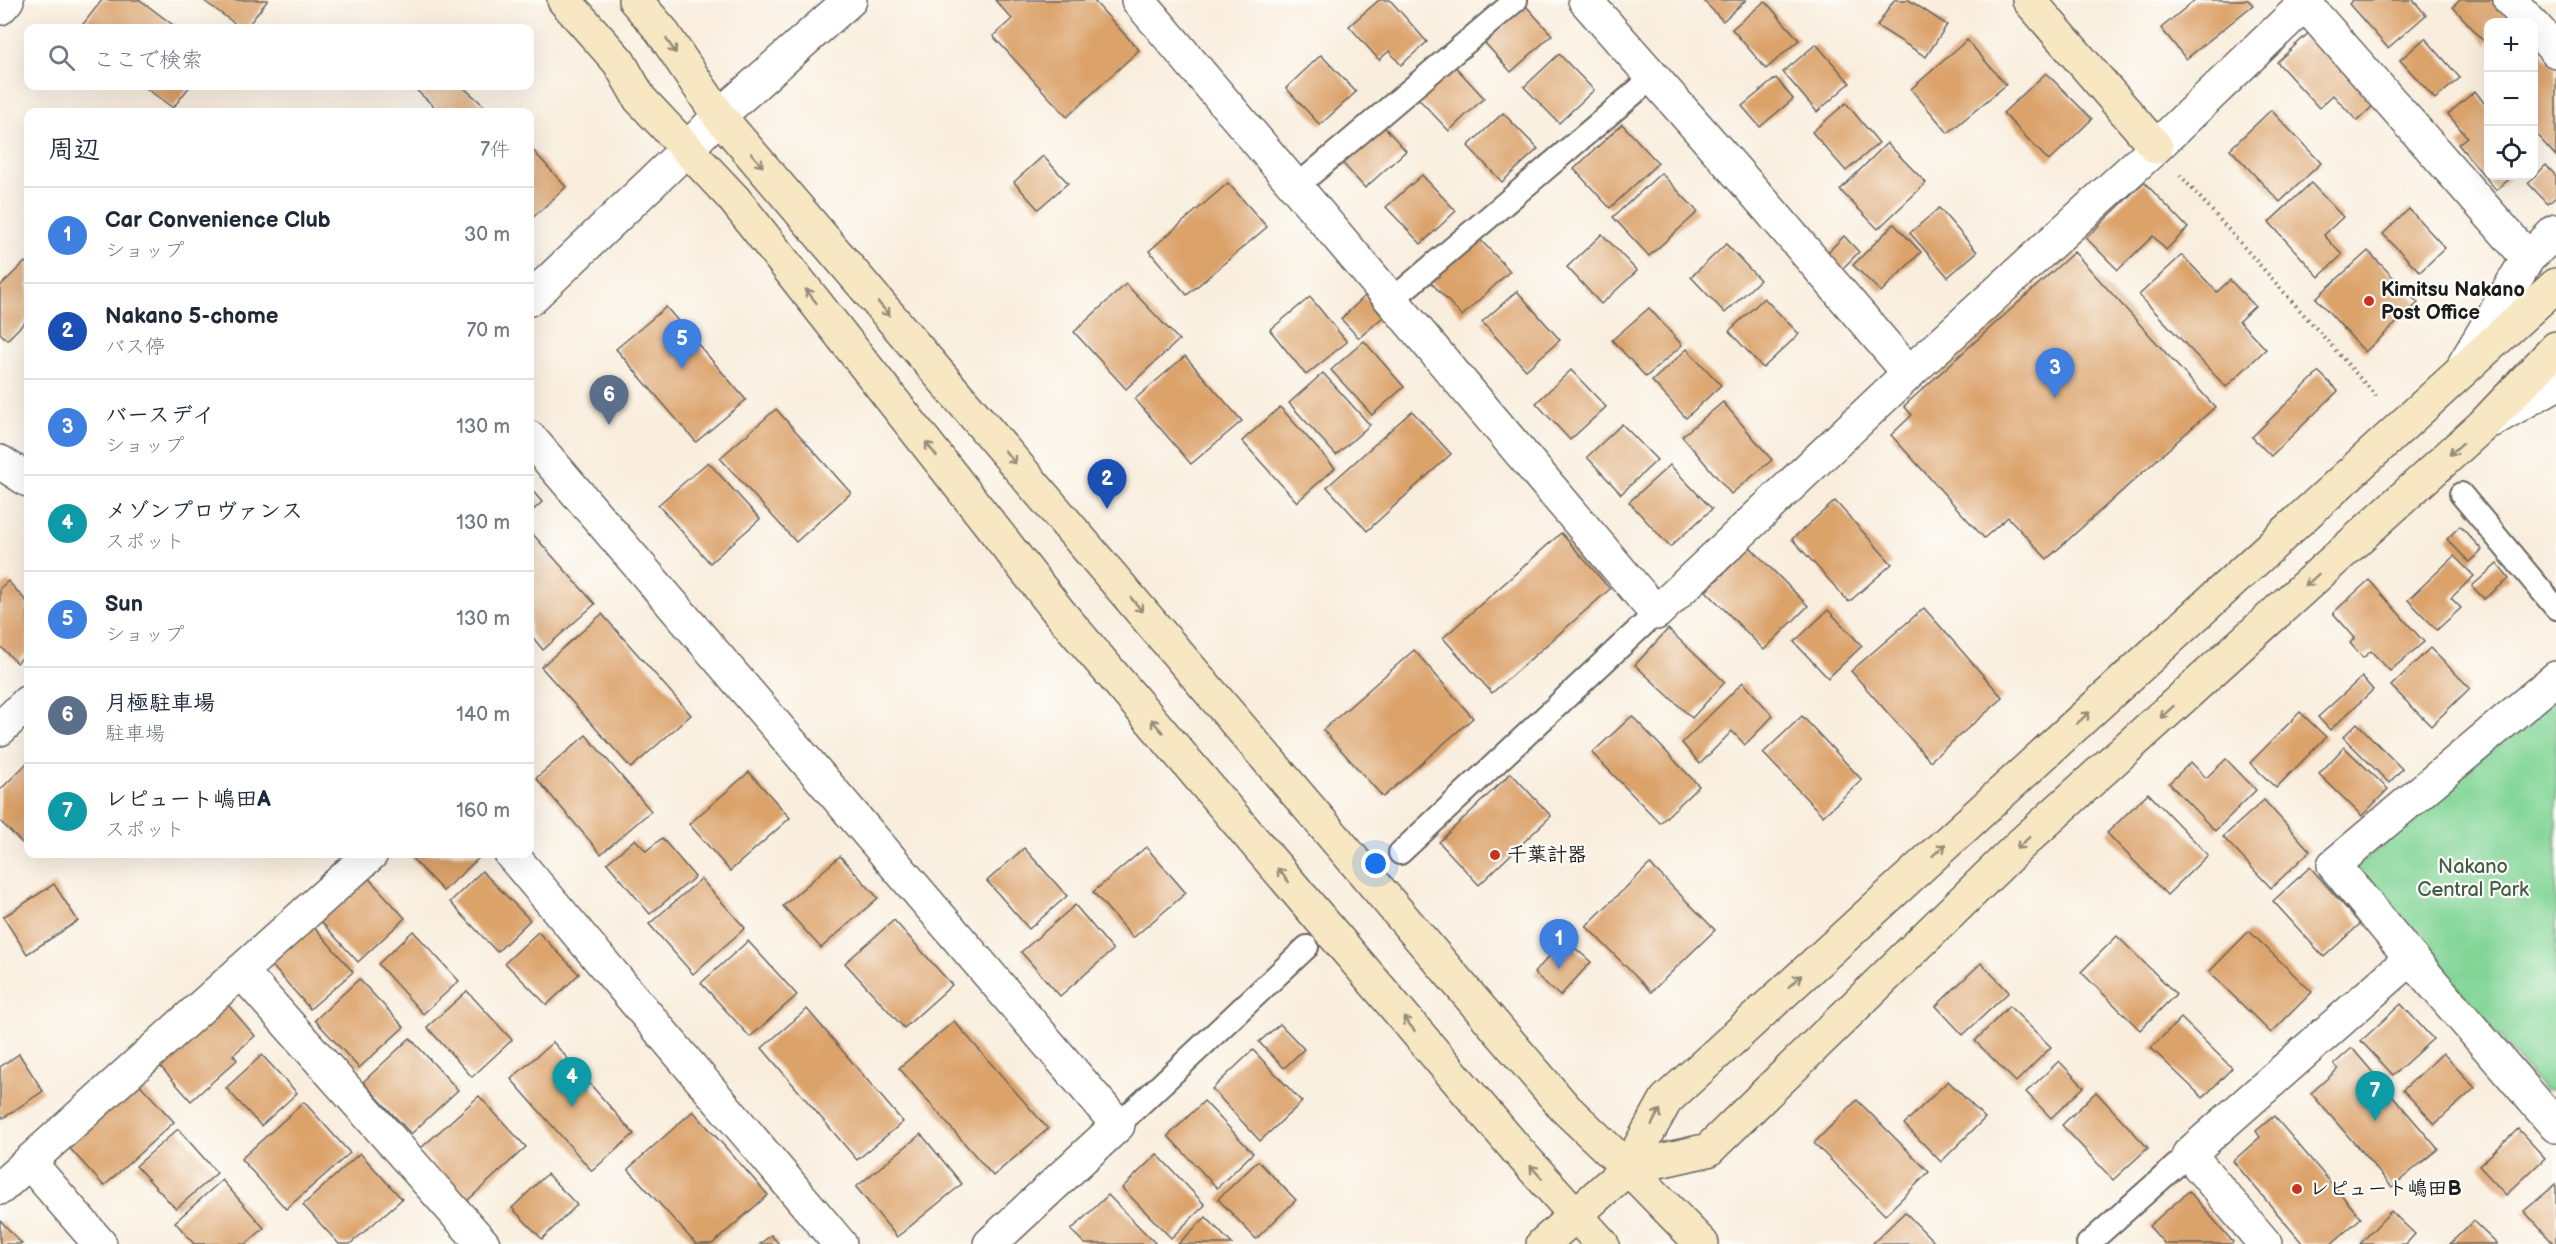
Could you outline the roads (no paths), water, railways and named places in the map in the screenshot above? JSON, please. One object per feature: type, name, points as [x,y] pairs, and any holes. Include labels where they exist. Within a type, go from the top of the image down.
[{"type":"street","points":[[0,8],[7,0]]},
{"type":"street","points":[[564,0],[619,63],[640,99],[734,199],[1059,612],[1575,1216],[1602,1244]]},
{"type":"street","points":[[635,0],[661,30],[719,116],[1565,1108],[1628,1168],[1702,1244]]},
{"type":"street","points":[[534,295],[719,116],[850,0]]},
{"type":"street","points":[[1138,0],[1656,613],[1909,373],[2156,147],[2307,2],[2529,258]]},
{"type":"street","points":[[1585,0],[1763,202],[1909,373]]},
{"type":"street","points":[[2029,0],[2156,147]]},
{"type":"street","points":[[2510,0],[2526,18]]},
{"type":"street","points":[[2538,31],[2556,51]]},
{"type":"street","points":[[2456,377],[2529,258],[2556,231]]},
{"type":"street","points":[[1543,1244],[1628,1168],[1666,1100],[2556,285]]},
{"type":"street","points":[[1628,1168],[1708,1150],[2020,845],[2482,426],[2556,348]]},
{"type":"street","points":[[2482,426],[2556,384]]},
{"type":"street","points":[[534,443],[1118,1125],[990,1244]]},
{"type":"street","points":[[0,462],[24,477]]},
{"type":"street","points":[[2554,1121],[2410,958],[2334,864],[2556,678]]},
{"type":"street","points":[[0,729],[24,706]]},
{"type":"street","points":[[0,1188],[367,858]]},
{"type":"street","points":[[514,858],[840,1244]]},
{"type":"street","points":[[2265,1244],[2189,1154],[2410,958]]},
{"type":"street","points":[[241,971],[483,1244]]},
{"type":"street","points":[[29,1162],[100,1244]]},
{"type":"lane","points":[[1296,187],[1516,0]]},
{"type":"lane","points":[[1392,300],[1653,77]]},
{"type":"lane","points":[[2461,494],[2556,608]]},
{"type":"lane","points":[[1400,853],[1656,613]]},
{"type":"lane","points":[[1118,1125],[1307,947]]},
{"type":"lane","points":[[2088,1244],[2189,1154]]},
{"type":"place","name":"Kimitsu Nakano Post Office","points":[[2369,301]]},
{"type":"place","name":"Sun","points":[[682,369]]},
{"type":"place","name":"バースデイ","points":[[2055,398]]},
{"type":"place","name":"月極駐車場","points":[[609,425]]},
{"type":"place","name":"Nakano 5-chome","points":[[1107,509]]},
{"type":"place","name":"千葉計器","points":[[1495,855]]},
{"type":"place","name":"Car Convenience Club","points":[[1559,969]]},
{"type":"place","name":"メゾンプロヴァンス","points":[[572,1107]]},
{"type":"place","name":"レピュート嶋田A","points":[[2375,1121]]},
{"type":"place","name":"レピュート嶋田B","points":[[2297,1189]]},
{"type":"park label","name":"Nakano Central Park","points":[[2473,878]]}]
